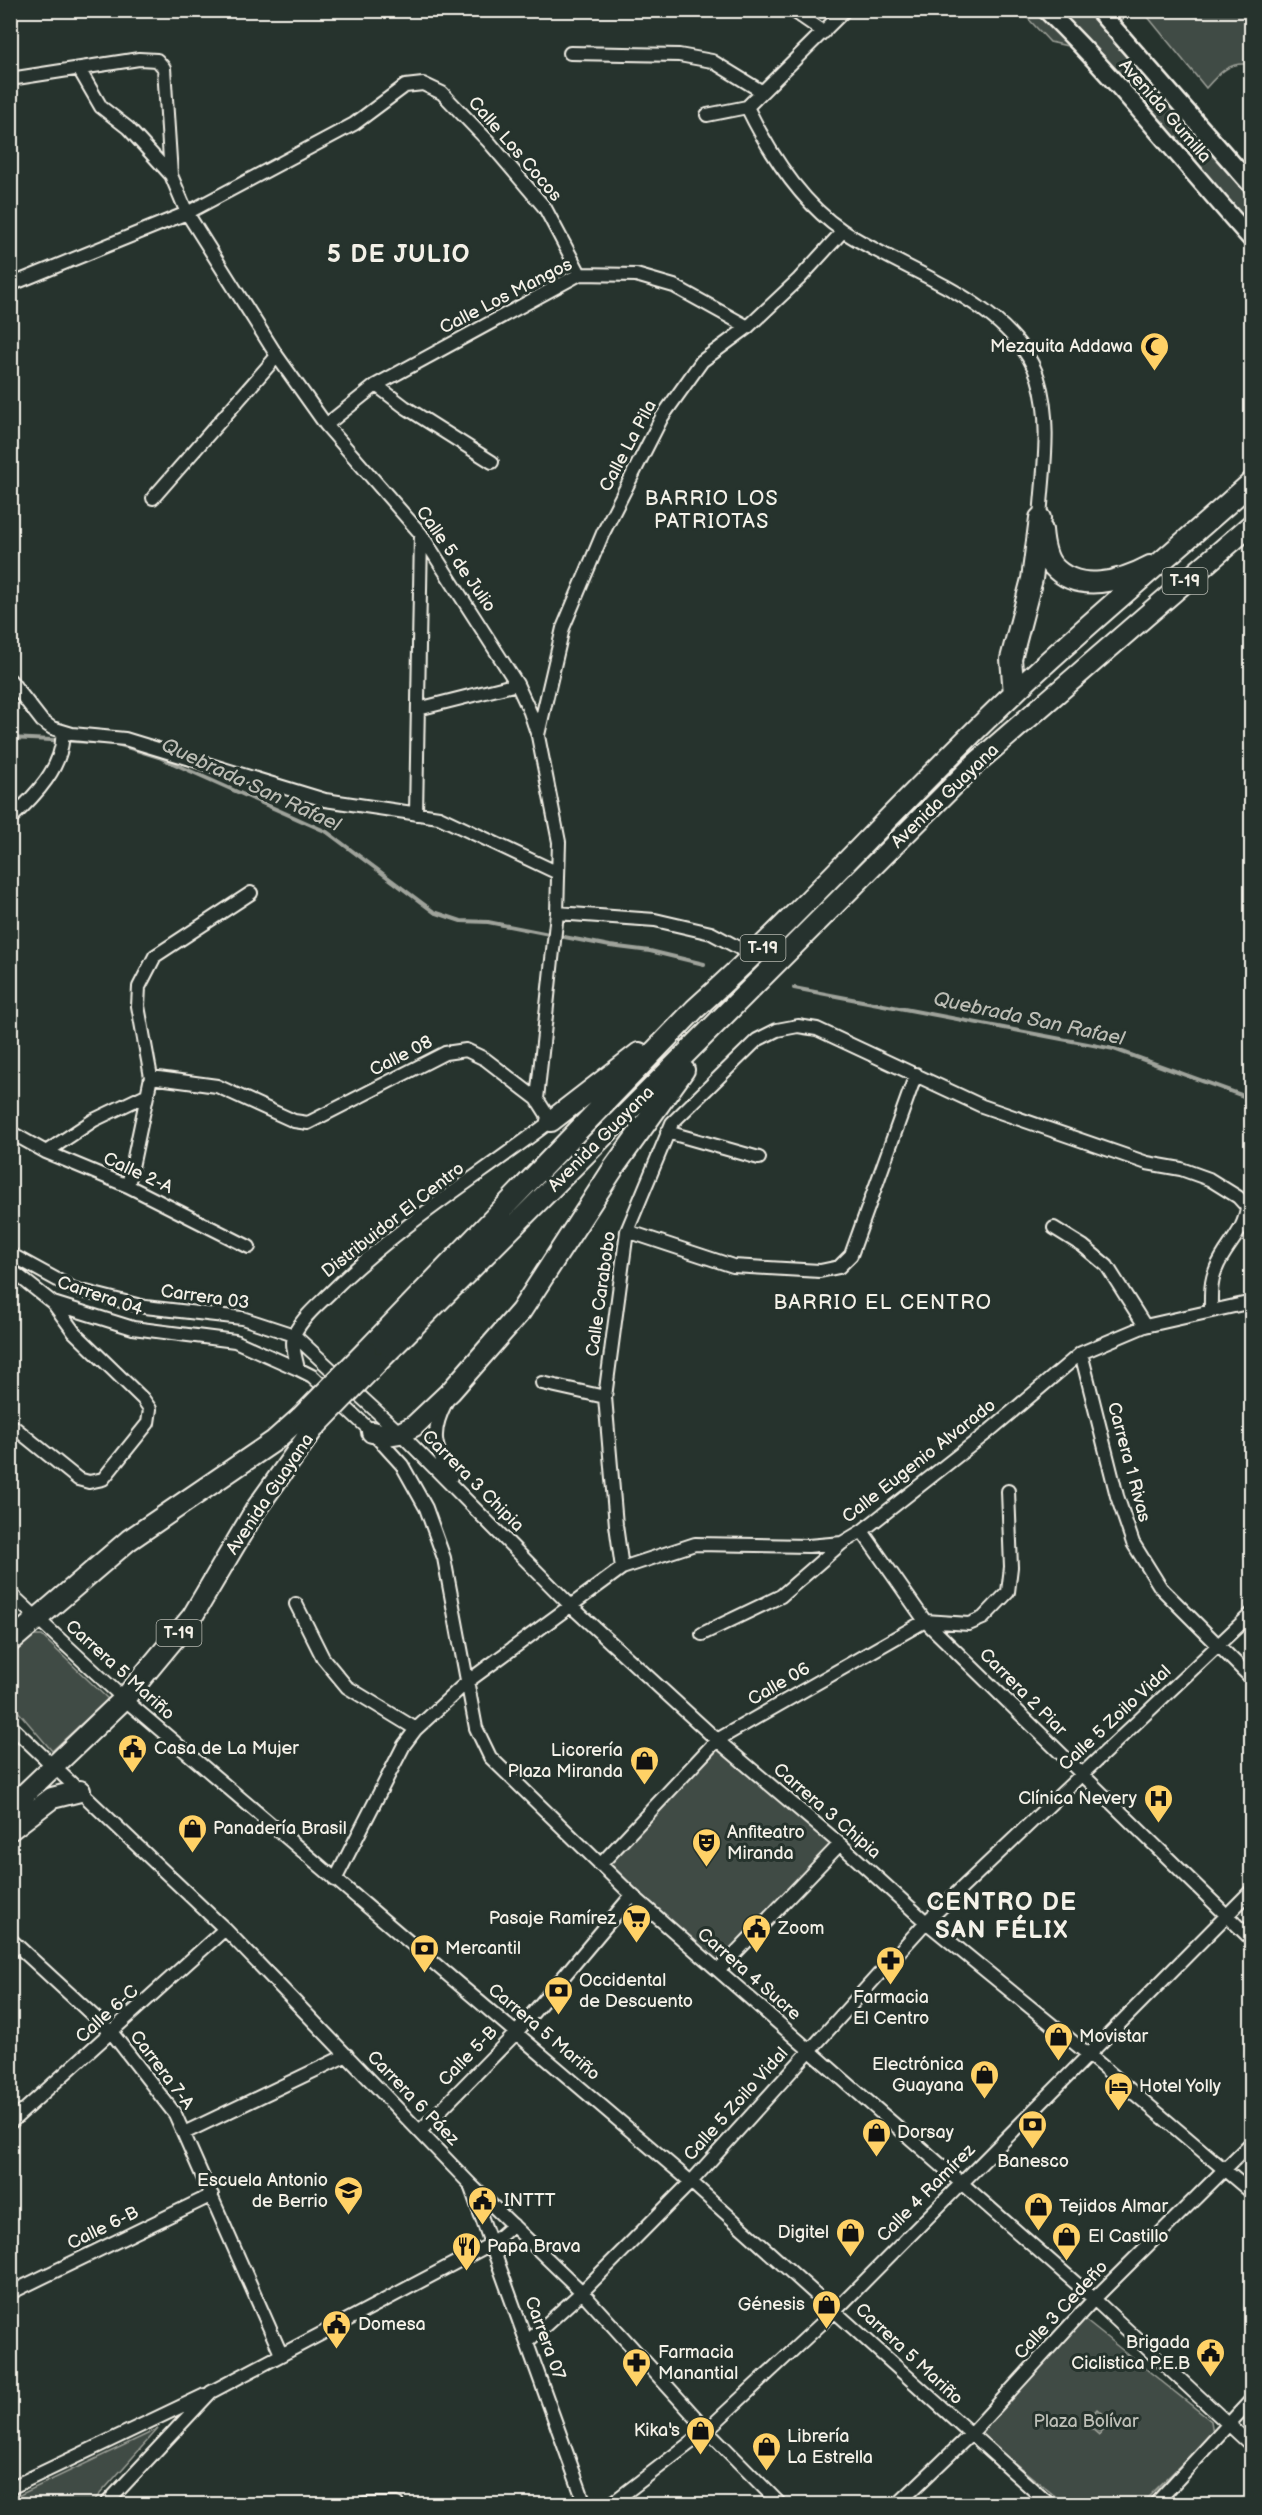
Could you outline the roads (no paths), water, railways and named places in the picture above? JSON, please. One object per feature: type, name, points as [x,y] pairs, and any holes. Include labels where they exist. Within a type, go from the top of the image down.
[{"type":"highway","name":"Avenida Guayana","points":[[372,1357],[695,1009],[754,957],[1014,693],[1171,556],[1251,482]]},
{"type":"highway","points":[[1040,518],[1044,546],[1053,566],[1073,579],[1103,583],[1131,576],[1171,556]]},
{"type":"highway","points":[[1014,693],[1011,659],[1032,579],[1040,518]]},
{"type":"highway","name":"Avenida Guayana","points":[[10,1822],[18,1801],[124,1699],[192,1617],[307,1423],[372,1357],[715,1026],[975,764],[1251,524]]},
{"type":"highway","points":[[551,1121],[695,1009]]},
{"type":"highway","points":[[372,1432],[388,1435],[400,1433],[414,1426],[452,1391],[521,1311],[615,1167],[715,1026]]},
{"type":"highway","name":"Avenida Guayana","points":[[10,1642],[129,1540],[274,1441],[307,1423]]},
{"type":"highway","points":[[10,1830],[52,1798],[80,1791]]},
{"type":"main road","name":"Avenida Gumilla","points":[[1046,10],[1168,141],[1198,180],[1251,240]]},
{"type":"main road","name":"Avenida Gumilla","points":[[1098,10],[1251,186]]},
{"type":"street","points":[[792,10],[824,32]]},
{"type":"street","points":[[707,115],[747,107],[845,10]]},
{"type":"street","points":[[570,53],[679,55],[712,61],[761,91]]},
{"type":"street","name":"Calle 5 de Julio","points":[[79,69],[148,58],[157,60],[164,68],[171,175],[188,213],[277,356],[326,424],[421,534],[517,684],[538,736],[559,842],[556,919],[537,1099]]},
{"type":"street","points":[[10,79],[79,69],[101,107],[128,128],[171,175]]},
{"type":"street","name":"Calle Los Cocos","points":[[188,213],[354,124],[405,86],[423,84],[442,93],[489,142],[545,208],[580,274]]},
{"type":"street","points":[[747,107],[768,148],[817,209],[843,231],[958,293],[1013,335],[1037,376],[1046,416],[1040,518]]},
{"type":"street","points":[[10,285],[188,213]]},
{"type":"street","name":"Calle La Pila","points":[[538,736],[563,628],[603,533],[662,417],[702,361],[748,327],[799,279],[843,231]]},
{"type":"street","name":"Calle Los Mangos","points":[[326,424],[376,385],[580,274],[636,275],[674,286],[748,327]]},
{"type":"street","points":[[153,498],[277,356]]},
{"type":"street","points":[[376,385],[405,407],[492,462]]},
{"type":"street","points":[[416,814],[421,534]]},
{"type":"street","points":[[10,680],[42,721],[63,735],[125,739],[325,800],[439,818],[558,873]]},
{"type":"street","points":[[418,709],[517,684]]},
{"type":"street","points":[[10,819],[26,804],[59,760],[63,735]]},
{"type":"street","points":[[128,1186],[151,1077],[138,1006],[139,987],[145,972],[155,956],[251,893]]},
{"type":"street","points":[[556,919],[655,920],[711,933],[754,957]]},
{"type":"street","name":"Calle Carabobo","points":[[622,1568],[605,1397],[627,1231],[672,1123],[757,1040],[777,1030],[798,1026],[817,1029],[916,1074]]},
{"type":"street","name":"Calle 08","points":[[151,1077],[217,1086],[294,1121],[308,1123],[445,1053],[466,1050],[508,1074],[537,1099]]},
{"type":"street","points":[[627,1231],[734,1266],[820,1271],[839,1267],[851,1255],[916,1074],[982,1106],[1147,1163],[1181,1169],[1209,1179],[1238,1197],[1247,1207],[1246,1222],[1215,1269],[1211,1286],[1211,1311]]},
{"type":"street","points":[[46,1152],[94,1120],[146,1095]]},
{"type":"street","points":[[537,1099],[551,1121]]},
{"type":"street","name":"Distribuidor El Centro","points":[[294,1335],[307,1316],[349,1274],[419,1217],[551,1121]]},
{"type":"street","name":"Calle 2-A","points":[[10,1132],[46,1152],[128,1186],[249,1247]]},
{"type":"street","points":[[667,1132],[759,1158]]},
{"type":"street","points":[[1054,1228],[1083,1246],[1107,1266],[1145,1326]]},
{"type":"street","name":"Carrera 03","points":[[10,1254],[74,1289],[145,1307],[242,1318],[294,1335],[400,1433]]},
{"type":"street","name":"Carrera 04","points":[[10,1269],[53,1303],[133,1328],[235,1341],[298,1369],[312,1376],[372,1432]]},
{"type":"street","name":"Calle Eugenio Alvarado","points":[[335,1880],[404,1744],[416,1729],[467,1682],[622,1568],[695,1544],[772,1547],[842,1543],[862,1531],[988,1431],[1081,1353],[1145,1326],[1251,1302]]},
{"type":"street","points":[[10,1424],[78,1479],[89,1482],[103,1479],[148,1423],[150,1409],[144,1399],[74,1332],[53,1303]]},
{"type":"street","points":[[294,1335],[298,1369]]},
{"type":"street","name":"Carrera 1 Rivas","points":[[1081,1353],[1118,1496],[1133,1543],[1161,1588],[1251,1679]]},
{"type":"street","points":[[542,1383],[605,1397]]},
{"type":"street","points":[[452,1391],[436,1420],[435,1438],[441,1459],[460,1494]]},
{"type":"street","name":"Carrera 4 Sucre","points":[[372,1432],[402,1465],[426,1508],[444,1558],[476,1728],[490,1757],[632,1895],[1094,2299],[1251,2446]]},
{"type":"street","name":"Carrera 3 Chipia","points":[[400,1433],[571,1606],[717,1740],[840,1844],[926,1922],[1089,2055],[1251,2193]]},
{"type":"street","points":[[925,1621],[969,1624],[983,1618],[1008,1592],[1011,1567],[1008,1491]]},
{"type":"street","name":"Carrera 2 Piar","points":[[862,1531],[925,1621],[1251,1940]]},
{"type":"street","points":[[702,1634],[781,1596],[842,1543]]},
{"type":"street","name":"Carrera 5 Mariño","points":[[10,1593],[36,1620],[124,1699],[691,2182],[836,2310],[1049,2505]]},
{"type":"street","points":[[296,1604],[323,1658],[347,1687],[416,1729]]},
{"type":"street","name":"Calle 5 Zoilo Vidal","points":[[527,2342],[582,2292],[691,2182],[926,1922],[1251,1613]]},
{"type":"street","name":"Calle 06","points":[[600,1865],[717,1740],[925,1621]]},
{"type":"street","name":"Carrera 6 Páez","points":[[10,1725],[225,1929],[470,2184],[582,2292],[707,2430],[780,2505]]},
{"type":"street","points":[[718,1970],[840,1844]]},
{"type":"street","name":"Calle 4 Ramírez","points":[[611,2505],[707,2430],[836,2310],[1251,1890]]},
{"type":"street","name":"Calle 5-B","points":[[420,2131],[517,2032],[632,1895]]},
{"type":"street","name":"Calle 6-C","points":[[10,2122],[112,2033],[225,1929]]},
{"type":"street","name":"Carrera 7-A","points":[[10,1939],[112,2033],[176,2114],[281,2354]]},
{"type":"street","points":[[184,2133],[347,2055]]},
{"type":"street","name":"Calle 3 Cedeño","points":[[898,2505],[970,2435],[1094,2299],[1251,2142]]},
{"type":"street","name":"Carrera 07","points":[[470,2184],[585,2505]]},
{"type":"street","name":"Calle 6-B","points":[[10,2293],[212,2195]]},
{"type":"street","points":[[10,2488],[211,2392],[491,2244],[513,2225]]},
{"type":"street","points":[[106,2505],[211,2392]]},
{"type":"street","points":[[1155,2505],[1251,2399]]},
{"type":"street","points":[[365,2505],[397,2505]]},
{"type":"waterway","name":"Quebrada San Rafael","points":[[10,738],[114,743],[159,757],[327,832],[434,912],[461,921],[488,922],[610,946],[650,951],[704,964]]},
{"type":"waterway","name":"Quebrada San Rafael","points":[[794,988],[1114,1049],[1252,1099]]},
{"type":"place","name":"Mezquita Addawa","points":[[1154,372]]},
{"type":"place","name":"Casa de La Mujer","points":[[133,1774]]},
{"type":"place","name":"Licorería Plaza Miranda","points":[[644,1786]]},
{"type":"place","name":"Clínica Nevery","points":[[1158,1824]]},
{"type":"place","name":"Panadería Brasil","points":[[192,1854]]},
{"type":"place","name":"Anfiteatro Miranda","points":[[706,1868]]},
{"type":"place","name":"Pasaje Ramírez","points":[[637,1944]]},
{"type":"place","name":"Zoom","points":[[757,1954]]},
{"type":"place","name":"Mercantil","points":[[424,1974]]},
{"type":"place","name":"Farmacia El Centro","points":[[891,1986]]},
{"type":"place","name":"Occidental de Descuento","points":[[558,2016]]},
{"type":"place","name":"Movistar","points":[[1058,2062]]},
{"type":"place","name":"Electrónica Guayana","points":[[985,2100]]},
{"type":"place","name":"Hotel Yolly","points":[[1118,2112]]},
{"type":"place","name":"Banesco","points":[[1033,2150]]},
{"type":"place","name":"Dorsay","points":[[876,2158]]},
{"type":"place","name":"Escuela Antonio de Berrio","points":[[349,2216]]},
{"type":"place","name":"INTTT","points":[[483,2226]]},
{"type":"place","name":"Tejidos Almar","points":[[1038,2232]]},
{"type":"place","name":"Digitel","points":[[850,2258]]},
{"type":"place","name":"El Castillo","points":[[1067,2262]]},
{"type":"place","name":"Papa Brava","points":[[466,2272]]},
{"type":"place","name":"Génesis","points":[[826,2330]]},
{"type":"place","name":"Domesa","points":[[337,2350]]},
{"type":"place","name":"Brigada Ciclistica P.E.B","points":[[1211,2378]]},
{"type":"place","name":"Farmacia Manantial","points":[[637,2388]]},
{"type":"place","name":"Kika's","points":[[701,2456]]},
{"type":"place","name":"Librería La Estrella","points":[[766,2472]]},
{"type":"district","name":"5 DE JULIO","points":[[399,254]]},
{"type":"district","name":"BARRIO LOS PATRIOTAS","points":[[712,510]]},
{"type":"district","name":"BARRIO EL CENTRO","points":[[883,1303]]},
{"type":"district","name":"CENTRO DE SAN FÉLIX","points":[[1002,1916]]},
{"type":"park label","name":"Plaza Bolívar","points":[[1086,2421]]}]
